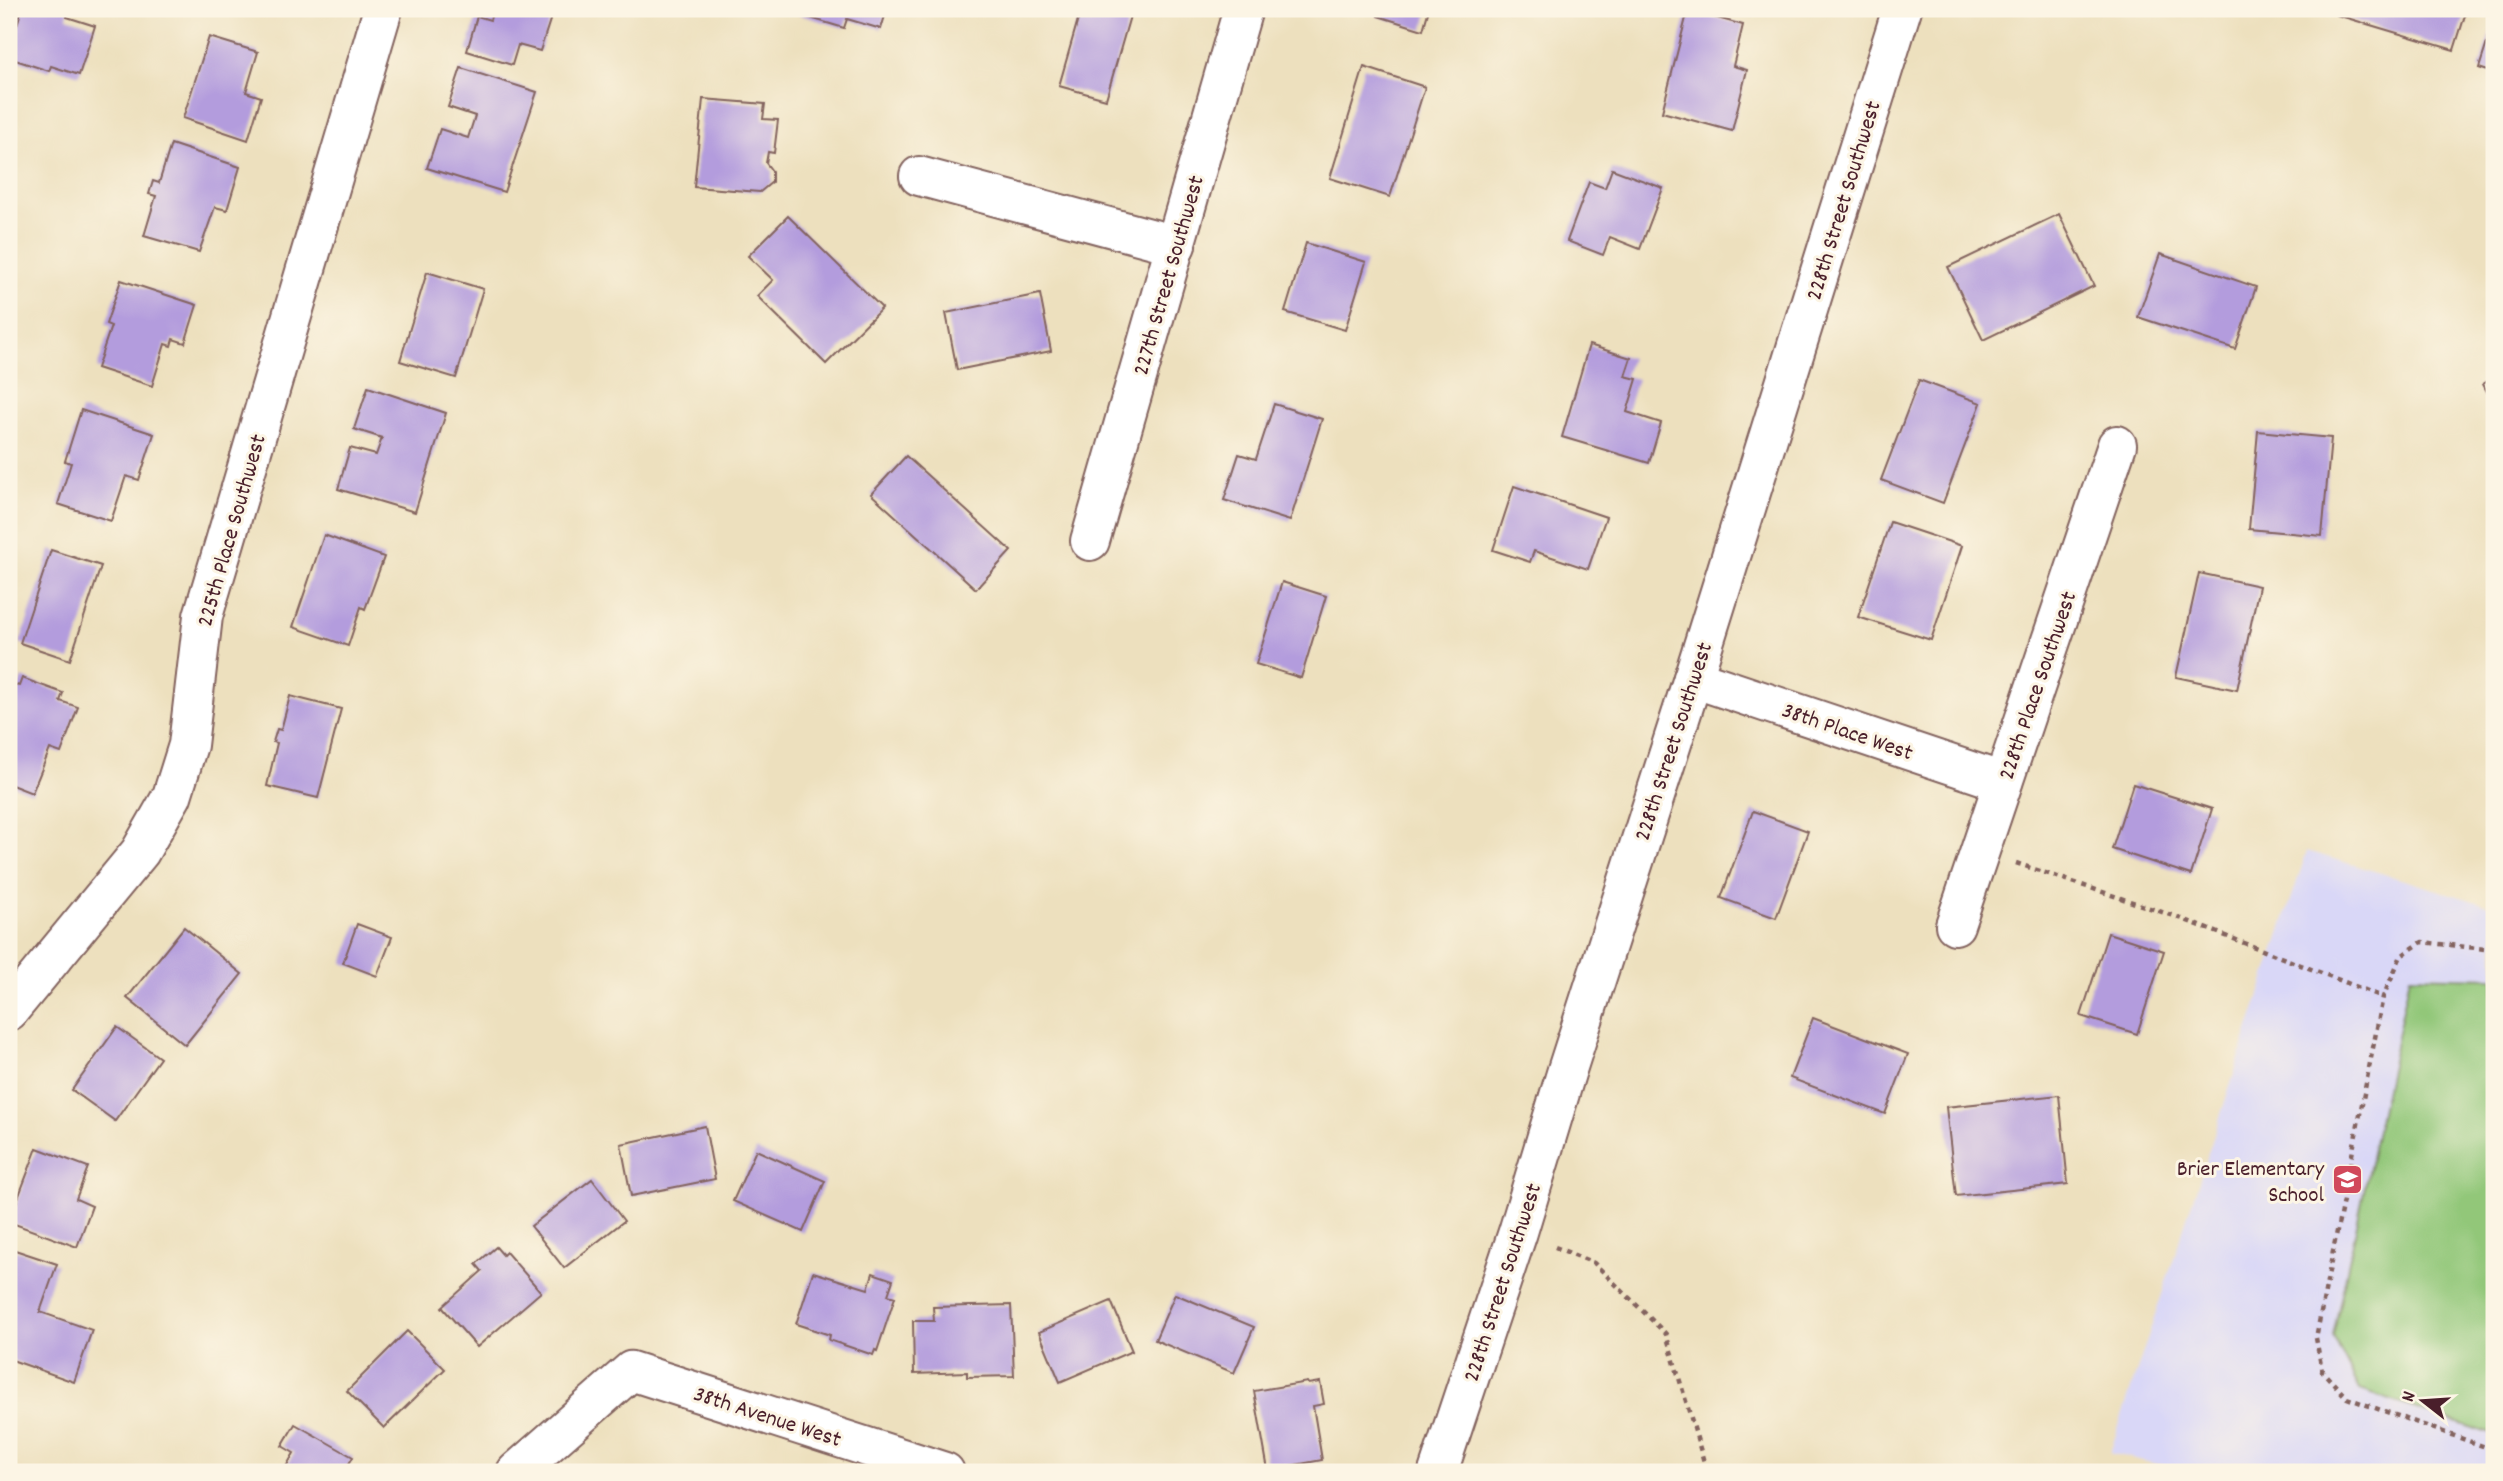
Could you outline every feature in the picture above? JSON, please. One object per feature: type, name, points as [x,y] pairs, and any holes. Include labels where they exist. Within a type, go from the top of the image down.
[{"type":"street","name":"225th Place Southwest","points":[[9,1011],[140,852],[172,796],[188,744],[203,616],[383,9]]},
{"type":"street","name":"227th Street Southwest","points":[[1090,541],[1243,9]]},
{"type":"street","name":"228th Street Southwest","points":[[1438,1472],[1518,1232],[1902,9]]},
{"type":"street","points":[[919,176],[1176,245]]},
{"type":"street","name":"228th Place Southwest","points":[[1955,925],[2117,445]]},
{"type":"street","name":"38th Place West","points":[[1693,678],[2003,782]]},
{"type":"street","name":"38th Avenue West","points":[[516,1472],[631,1371],[945,1472]]},
{"type":"path","points":[[1979,851],[2180,918],[2383,997]]},
{"type":"path","points":[[2494,950],[2422,942],[2401,956],[2383,997],[2316,1338],[2322,1371],[2347,1398],[2494,1450]]},
{"type":"path","points":[[1518,1232],[1594,1263],[1666,1335],[1707,1472]]},
{"type":"shaded area","name":"Brier Elementary School","points":[[2307,851],[2494,907],[2494,1472],[2189,1472],[2110,1453]]},
{"type":"green space","points":[[2410,976],[2494,978],[2494,1435],[2360,1390],[2333,1336]]},
{"type":"building","points":[[22,9],[69,9],[67,17],[95,26],[79,75],[51,66],[49,71],[9,58]]},
{"type":"building","points":[[493,9],[558,9],[556,16],[552,14],[540,51],[518,45],[512,65],[467,51],[477,16],[490,20]]},
{"type":"building","points":[[799,9],[887,9],[881,29],[847,19],[844,28],[797,14]]},
{"type":"building","points":[[1081,9],[1132,9],[1106,99],[1059,86]]},
{"type":"building","points":[[1380,9],[1429,9],[1423,30],[1378,16]]},
{"type":"building","points":[[2339,9],[2467,9],[2454,50],[2337,15]]},
{"type":"building","points":[[1688,10],[1743,25],[1733,66],[1747,70],[1732,131],[1662,112]]},
{"type":"building","points":[[2494,21],[2494,73],[2479,68]]},
{"type":"building","points":[[209,37],[258,52],[246,92],[261,97],[248,140],[183,118]]},
{"type":"building","points":[[1364,67],[1425,87],[1390,197],[1330,178]]},
{"type":"building","points":[[461,68],[537,92],[504,192],[427,168],[440,129],[468,138],[475,116],[448,107]]},
{"type":"building","points":[[703,99],[765,104],[763,119],[778,120],[774,153],[768,152],[766,163],[772,171],[772,182],[760,192],[694,187]]},
{"type":"building","points":[[171,144],[240,167],[227,210],[215,207],[199,252],[144,236],[156,196],[149,194],[153,181],[159,183]]},
{"type":"building","points":[[1612,169],[1663,188],[1640,249],[1610,237],[1603,255],[1567,241],[1589,182],[1605,188]]},
{"type":"building","points":[[2059,214],[2094,286],[1983,340],[1948,267]]},
{"type":"building","points":[[788,216],[882,308],[826,364],[757,296],[773,280],[748,256]]},
{"type":"building","points":[[1306,243],[1366,262],[1345,330],[1285,312]]},
{"type":"building","points":[[2160,254],[2256,287],[2235,349],[2138,317]]},
{"type":"building","points":[[427,272],[483,289],[456,378],[400,361]]},
{"type":"building","points":[[121,280],[197,305],[185,343],[173,339],[171,346],[165,344],[152,386],[97,368],[111,326],[106,324]]},
{"type":"building","points":[[1040,294],[1051,351],[957,370],[946,313]]},
{"type":"building","points":[[1589,345],[1631,358],[1625,376],[1637,379],[1627,412],[1661,423],[1649,463],[1562,437]]},
{"type":"building","points":[[2494,377],[2494,405],[2483,384]]},
{"type":"building","points":[[1919,380],[1981,403],[1943,503],[1881,480]]},
{"type":"building","points":[[368,387],[446,413],[415,512],[338,489],[350,448],[376,455],[382,438],[354,429]]},
{"type":"building","points":[[1274,404],[1322,419],[1290,521],[1224,500],[1239,454],[1256,459]]},
{"type":"building","points":[[81,410],[154,434],[139,480],[126,476],[111,521],[58,504],[71,463],[65,461]]},
{"type":"building","points":[[2258,431],[2331,438],[2322,536],[2249,529]]},
{"type":"building","points":[[906,456],[1011,551],[976,589],[871,494]]},
{"type":"building","points":[[1514,486],[1606,517],[1588,569],[1534,551],[1530,562],[1493,550]]},
{"type":"building","points":[[1890,522],[1962,546],[1931,640],[1858,617]]},
{"type":"building","points":[[324,535],[384,557],[365,609],[361,607],[348,646],[293,627]]},
{"type":"building","points":[[51,550],[101,566],[70,660],[20,643]]},
{"type":"building","points":[[2199,573],[2259,586],[2237,690],[2176,677]]},
{"type":"building","points":[[1282,582],[1326,596],[1301,678],[1256,664]]},
{"type":"building","points":[[22,678],[63,693],[60,701],[78,707],[61,753],[50,749],[32,793],[9,784],[9,682],[19,686]]},
{"type":"building","points":[[290,696],[341,709],[318,798],[267,786],[277,743],[273,742],[277,729],[281,730]]},
{"type":"building","points":[[2133,784],[2212,809],[2191,875],[2112,849]]},
{"type":"building","points":[[1753,811],[1808,831],[1776,918],[1721,898]]},
{"type":"building","points":[[357,924],[392,937],[377,976],[343,963]]},
{"type":"building","points":[[184,927],[242,974],[185,1045],[127,998]]},
{"type":"building","points":[[2108,933],[2164,951],[2137,1034],[2081,1016]]},
{"type":"building","points":[[1813,1018],[1908,1054],[1885,1114],[1790,1078]]},
{"type":"building","points":[[117,1027],[160,1058],[115,1121],[72,1090]]},
{"type":"building","points":[[2059,1095],[2068,1184],[1956,1196],[1946,1107]]},
{"type":"building","points":[[705,1126],[715,1179],[631,1196],[621,1144]]},
{"type":"building","points":[[37,1148],[88,1167],[76,1199],[92,1206],[77,1247],[9,1222]]},
{"type":"building","points":[[756,1150],[825,1181],[803,1232],[733,1201]]},
{"type":"building","points":[[592,1179],[624,1221],[564,1268],[531,1226]]},
{"type":"building","points":[[496,1247],[503,1255],[506,1252],[541,1292],[477,1347],[442,1307],[482,1271],[476,1264]]},
{"type":"building","points":[[9,1248],[57,1264],[40,1312],[92,1330],[74,1382],[9,1359]]},
{"type":"building","points":[[813,1272],[868,1289],[873,1273],[893,1280],[888,1295],[895,1297],[877,1351],[875,1350],[873,1355],[829,1340],[830,1335],[796,1324]]},
{"type":"building","points":[[1175,1294],[1254,1327],[1234,1373],[1155,1340]]},
{"type":"building","points":[[1111,1301],[1132,1351],[1060,1382],[1039,1332]]},
{"type":"building","points":[[1011,1305],[1014,1376],[967,1377],[967,1372],[914,1374],[913,1321],[934,1321],[933,1307]]},
{"type":"building","points":[[407,1331],[445,1369],[384,1428],[347,1391]]},
{"type":"building","points":[[1320,1382],[1324,1404],[1313,1406],[1322,1460],[1268,1470],[1254,1391]]},
{"type":"building","points":[[295,1424],[353,1457],[344,1472],[283,1472],[294,1453],[282,1446]]},
{"type":"place","name":"Brier Elementary School","points":[[2347,1180]]}]
